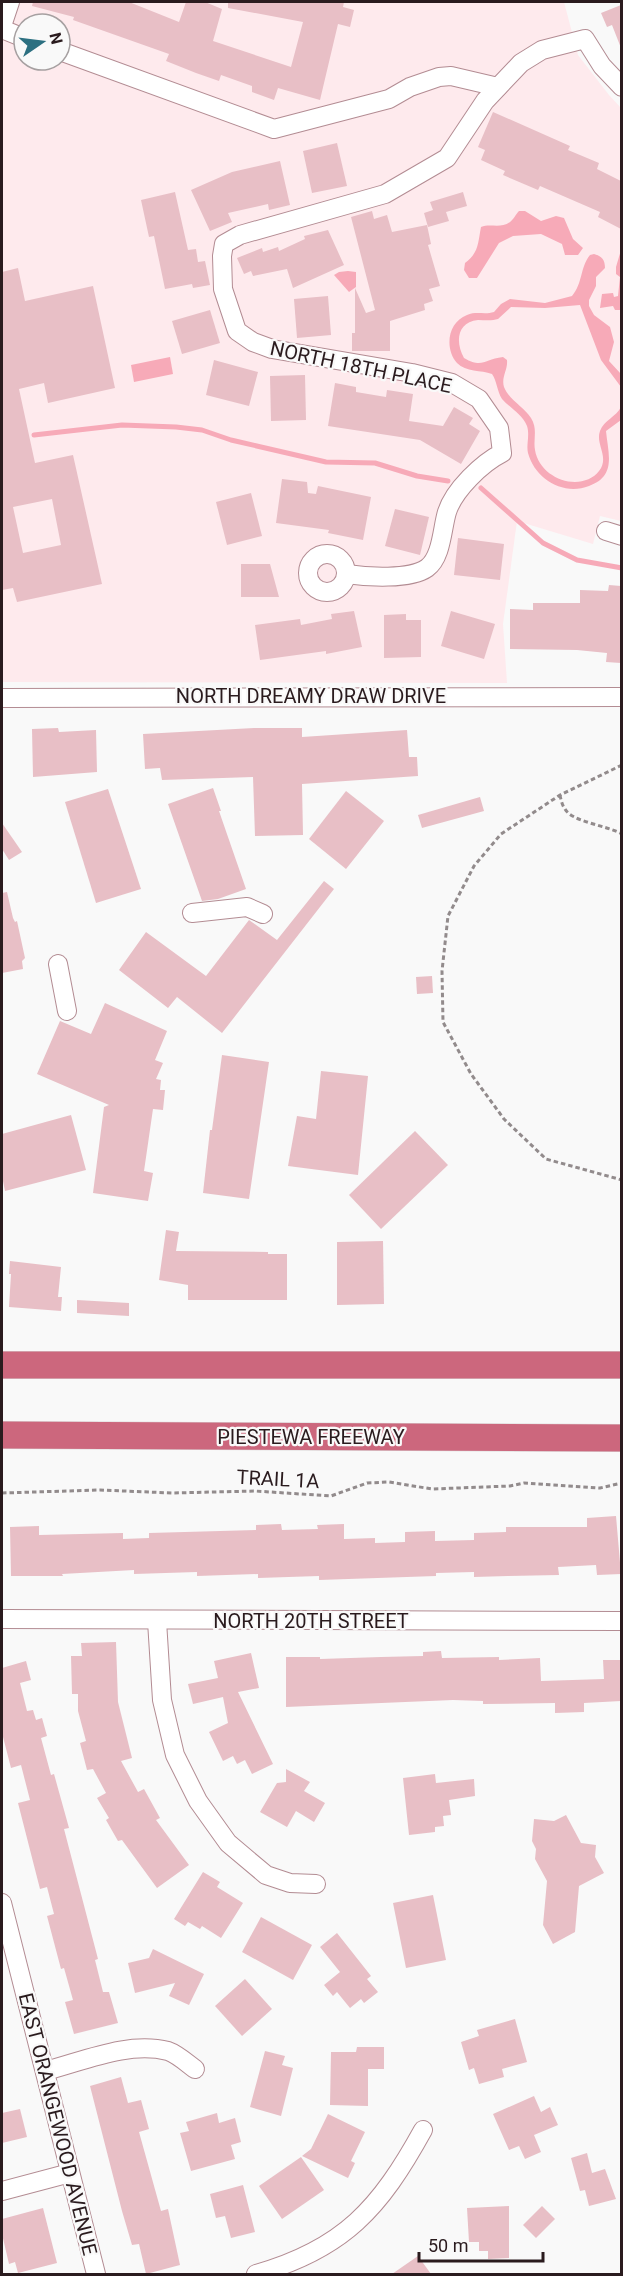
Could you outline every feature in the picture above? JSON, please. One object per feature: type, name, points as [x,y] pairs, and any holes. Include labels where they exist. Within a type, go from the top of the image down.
[{"type":"highway","points":[[2,1365],[621,1365]]},
{"type":"highway","name":"PIESTEWA FREEWAY","points":[[2,1435],[621,1438]]},
{"type":"street","points":[[2,27],[10,2]]},
{"type":"street","points":[[72,55],[274,129],[389,99],[410,87],[439,77],[451,76],[498,87],[520,63],[542,50],[585,39],[602,66],[621,87]]},
{"type":"street","name":"NORTH 18TH PLACE","points":[[346,574],[363,576],[412,574],[428,567],[435,559],[447,510],[463,486],[487,460],[502,453],[499,428],[479,399],[452,383],[412,373],[272,349],[253,342],[237,331],[223,289],[224,244],[240,235],[384,194],[447,158],[485,101],[498,87]]},
{"type":"street","name":"NORTH DREAMY DRAW DRIVE","points":[[2,698],[621,697]]},
{"type":"street","points":[[192,913],[247,907],[263,915]]},
{"type":"street","points":[[58,964],[67,1011]]},
{"type":"street","name":"NORTH 20TH STREET","points":[[2,1620],[621,1621]]},
{"type":"street","points":[[157,1621],[162,1700],[175,1755],[198,1802],[228,1843],[266,1875],[290,1882],[316,1884]]},
{"type":"street","name":"EAST ORANGEWOOD AVENUE","points":[[2,1903],[96,2274]]},
{"type":"street","points":[[45,2071],[118,2051],[143,2048],[170,2052],[195,2069]]},
{"type":"street","points":[[256,2274],[303,2258],[355,2224],[385,2192],[423,2130]]},
{"type":"street","points":[[2,2190],[70,2173]]},
{"type":"path","points":[[621,765],[560,795],[501,834],[474,866],[448,916],[442,971],[443,1022],[471,1074],[504,1119],[546,1159],[621,1180]]},
{"type":"path","points":[[560,795],[565,811],[576,820],[587,821],[621,834]]},
{"type":"path","name":"TRAIL 1A","points":[[2,1493],[100,1490],[172,1493],[255,1491],[331,1496],[367,1483],[389,1482],[432,1489],[510,1486],[524,1483],[600,1488],[621,1483]]},
{"type":"shaded area","points":[[2,2],[564,2],[578,55],[621,108],[621,521],[600,516],[593,544],[517,521],[503,624],[507,683],[2,682]]},
{"type":"shaded area","points":[[519,211],[525,211],[541,221],[556,216],[564,218],[573,239],[583,248],[578,255],[565,255],[562,244],[541,234],[513,236],[499,243],[477,278],[469,278],[464,270],[465,263],[475,251],[481,227],[506,224]]},
{"type":"shaded area","points":[[621,250],[621,310],[615,310],[613,306],[600,308],[602,294],[613,293],[614,297],[618,296],[620,277],[616,274],[616,267]]},
{"type":"shaded area","points":[[594,254],[602,259],[605,268],[596,277],[596,286],[589,300],[589,306],[594,315],[610,327],[614,342],[609,361],[621,374],[621,387],[601,360],[580,305],[545,308],[511,307],[498,319],[478,320],[466,325],[459,339],[464,358],[470,361],[480,363],[503,357],[507,360],[504,387],[509,396],[533,422],[535,450],[540,463],[549,473],[562,480],[582,481],[592,478],[599,471],[603,461],[599,441],[600,431],[621,407],[621,420],[606,431],[609,463],[604,476],[589,486],[569,489],[551,483],[537,471],[528,453],[527,426],[502,399],[492,374],[461,366],[453,357],[449,343],[456,323],[470,314],[494,312],[510,299],[545,303],[572,296],[587,260],[590,255]]},
{"type":"shaded area","points":[[348,271],[356,272],[356,287],[349,292],[334,275]]},
{"type":"shaded area","points":[[170,357],[173,374],[134,382],[131,365]]},
{"type":"building","points":[[33,2],[129,2],[179,22],[186,2],[205,2],[222,9],[213,41],[291,67],[303,22],[228,8],[228,2],[344,2],[343,7],[354,10],[350,27],[338,24],[320,100],[278,88],[274,100],[252,92],[252,86],[221,75],[219,81],[166,61],[169,54],[73,20],[72,12],[55,12],[32,6]]},
{"type":"building","points":[[621,5],[621,48],[612,25],[607,27],[601,13]]},
{"type":"building","points":[[493,112],[570,146],[568,150],[599,163],[597,169],[621,181],[621,229],[598,217],[600,212],[540,186],[538,190],[503,175],[505,171],[481,160],[485,150],[478,147]]},
{"type":"building","points":[[337,143],[347,186],[312,193],[303,151]]},
{"type":"building","points":[[280,161],[290,205],[269,210],[268,204],[228,213],[232,222],[210,231],[191,190],[232,172]]},
{"type":"building","points":[[175,192],[188,250],[196,249],[198,262],[205,261],[210,285],[193,288],[192,284],[165,289],[154,236],[149,237],[141,200]]},
{"type":"building","points":[[463,192],[467,206],[446,212],[449,221],[428,227],[424,213],[433,210],[430,202]]},
{"type":"building","points":[[372,211],[374,219],[387,215],[392,232],[427,225],[431,244],[428,245],[440,286],[429,289],[433,301],[424,304],[425,310],[390,321],[390,351],[352,351],[352,333],[355,333],[355,288],[366,313],[375,310],[351,217]]},
{"type":"building","points":[[328,230],[344,265],[293,288],[287,269],[253,276],[251,271],[244,274],[237,258],[262,248],[263,252],[278,247],[279,251],[305,239],[304,236]]},
{"type":"building","points":[[18,268],[25,301],[93,286],[115,388],[48,403],[44,383],[19,389],[35,463],[73,455],[102,584],[17,602],[13,588],[2,590],[2,272]],"holes":[[[52,499],[61,545],[23,553],[13,507]]]},
{"type":"building","points":[[328,296],[331,335],[297,338],[294,299]]},
{"type":"building","points":[[210,310],[220,343],[182,354],[172,321]]},
{"type":"building","points":[[214,360],[258,372],[249,406],[206,395]]},
{"type":"building","points":[[305,375],[306,420],[271,421],[270,376]]},
{"type":"building","points":[[335,383],[356,387],[356,392],[386,397],[387,390],[413,394],[409,421],[443,426],[454,407],[473,418],[469,424],[480,431],[461,464],[420,440],[328,426]]},
{"type":"building","points":[[282,479],[307,482],[308,493],[316,494],[318,486],[371,497],[363,540],[328,533],[329,530],[276,523]]},
{"type":"building","points":[[251,493],[262,536],[227,545],[216,502]]},
{"type":"building","points":[[395,509],[429,517],[420,555],[385,546]]},
{"type":"building","points":[[458,538],[504,544],[500,580],[454,575]]},
{"type":"building","points":[[241,564],[270,564],[279,597],[241,597]]},
{"type":"building","points":[[609,585],[621,586],[621,663],[606,662],[607,653],[510,649],[510,609],[533,610],[533,603],[580,603],[580,590],[608,591]]},
{"type":"building","points":[[354,611],[362,647],[326,654],[326,651],[260,660],[255,625],[300,619],[301,625],[332,619],[331,614]]},
{"type":"building","points":[[451,611],[495,624],[484,659],[441,646]]},
{"type":"building","points":[[406,614],[406,620],[421,620],[421,657],[384,658],[384,615]]},
{"type":"building","points":[[58,728],[59,732],[96,730],[97,772],[33,777],[32,729]]},
{"type":"building","points":[[254,728],[302,728],[302,737],[407,730],[409,757],[417,757],[418,776],[302,784],[303,835],[255,836],[253,777],[162,780],[160,768],[145,769],[143,734]]},
{"type":"building","points":[[213,788],[246,889],[218,899],[202,901],[168,804]]},
{"type":"building","points":[[108,789],[141,889],[96,903],[65,802]]},
{"type":"building","points":[[346,791],[384,821],[346,869],[309,839]]},
{"type":"building","points":[[480,797],[484,811],[422,828],[418,815]]},
{"type":"building","points":[[2,823],[22,852],[9,860],[2,849]]},
{"type":"building","points":[[324,881],[334,889],[222,1033],[177,997],[168,1008],[119,970],[146,932],[206,976],[249,920],[277,940]]},
{"type":"building","points":[[7,892],[13,918],[15,922],[17,921],[25,958],[22,961],[23,969],[2,973],[2,893]]},
{"type":"building","points":[[432,976],[433,993],[417,994],[416,977]]},
{"type":"building","points":[[105,1003],[167,1031],[155,1060],[163,1063],[156,1079],[161,1080],[160,1090],[165,1090],[163,1110],[153,1109],[144,1171],[153,1173],[148,1201],[93,1193],[104,1107],[109,1105],[37,1074],[60,1021],[91,1034]]},
{"type":"building","points":[[222,1055],[269,1062],[249,1199],[203,1193]]},
{"type":"building","points":[[321,1071],[368,1076],[358,1175],[288,1166],[297,1116],[316,1119]]},
{"type":"building","points":[[71,1115],[86,1170],[5,1191],[2,1176],[2,1134]]},
{"type":"building","points":[[415,1131],[448,1165],[381,1229],[349,1195]]},
{"type":"building","points":[[166,1230],[179,1232],[176,1251],[287,1254],[287,1300],[188,1300],[188,1285],[159,1280]]},
{"type":"building","points":[[383,1241],[384,1304],[337,1305],[337,1242]]},
{"type":"building","points":[[10,1261],[61,1267],[58,1297],[62,1297],[61,1311],[9,1307]]},
{"type":"building","points":[[77,1300],[129,1303],[129,1316],[77,1313]]},
{"type":"building","points":[[616,1516],[621,1574],[597,1575],[596,1565],[558,1567],[559,1575],[474,1577],[474,1572],[436,1573],[436,1576],[319,1580],[319,1576],[258,1578],[258,1574],[197,1576],[197,1572],[134,1574],[134,1570],[62,1574],[63,1576],[11,1576],[10,1527],[39,1526],[39,1535],[123,1533],[123,1539],[149,1538],[149,1533],[256,1530],[256,1525],[281,1524],[282,1530],[318,1529],[317,1525],[344,1524],[344,1539],[375,1538],[375,1543],[405,1542],[405,1532],[435,1531],[435,1541],[474,1540],[474,1533],[506,1532],[506,1527],[587,1527],[587,1518]]},
{"type":"building","points":[[116,1642],[118,1702],[132,1758],[121,1761],[138,1792],[144,1789],[160,1818],[156,1820],[189,1865],[157,1888],[122,1840],[118,1841],[106,1820],[109,1818],[97,1798],[106,1793],[93,1769],[87,1770],[80,1743],[86,1741],[78,1711],[78,1694],[72,1694],[71,1656],[82,1656],[81,1643]]},
{"type":"building","points":[[441,1651],[442,1658],[499,1657],[499,1660],[540,1658],[541,1681],[604,1679],[603,1660],[621,1660],[621,1701],[584,1703],[584,1712],[555,1713],[555,1703],[483,1704],[483,1701],[453,1700],[286,1707],[286,1657],[320,1657],[320,1659],[423,1656],[423,1652]]},
{"type":"building","points":[[251,1653],[259,1688],[238,1692],[273,1764],[252,1774],[245,1760],[237,1764],[233,1756],[223,1761],[209,1732],[228,1723],[223,1697],[193,1704],[188,1684],[218,1678],[214,1661]]},
{"type":"building","points":[[26,1661],[31,1680],[20,1683],[27,1711],[33,1710],[36,1720],[42,1718],[47,1736],[41,1738],[69,1828],[64,1829],[98,1959],[95,1960],[103,1992],[109,1992],[118,2023],[74,2034],[65,2002],[73,2000],[64,1968],[61,1969],[47,1916],[54,1914],[47,1887],[40,1889],[18,1803],[30,1800],[21,1765],[11,1768],[2,1733],[2,1668]]},
{"type":"building","points":[[286,1769],[310,1782],[304,1791],[325,1803],[314,1822],[296,1811],[287,1827],[260,1812],[277,1783],[286,1782]]},
{"type":"building","points":[[435,1774],[436,1783],[474,1779],[475,1796],[449,1800],[451,1815],[443,1816],[444,1826],[435,1827],[435,1832],[409,1835],[403,1778]]},
{"type":"building","points":[[566,1815],[581,1843],[596,1845],[595,1857],[604,1873],[579,1886],[575,1932],[553,1944],[543,1925],[547,1881],[535,1859],[536,1849],[532,1841],[534,1819],[554,1821]]},
{"type":"building","points":[[203,1872],[220,1882],[217,1887],[243,1903],[221,1938],[202,1926],[200,1929],[188,1922],[185,1926],[174,1919]]},
{"type":"building","points":[[433,1895],[446,1960],[406,1968],[393,1903]]},
{"type":"building","points":[[261,1917],[312,1945],[293,1980],[242,1952]]},
{"type":"building","points":[[337,1933],[371,1976],[367,1979],[378,1992],[364,2003],[361,1999],[350,2008],[337,1992],[333,1996],[324,1985],[340,1972],[320,1947]]},
{"type":"building","points":[[153,1949],[204,1974],[189,2005],[169,1996],[175,1983],[135,1993],[128,1963],[149,1958]]},
{"type":"building","points":[[245,1979],[272,2009],[242,2036],[215,2006]]},
{"type":"building","points":[[515,2019],[527,2062],[502,2069],[504,2077],[479,2084],[474,2068],[469,2070],[461,2042],[479,2036],[477,2030]]},
{"type":"building","points":[[357,2047],[384,2047],[384,2069],[368,2069],[368,2106],[330,2105],[331,2052],[356,2052]]},
{"type":"building","points":[[265,2051],[285,2056],[282,2065],[293,2068],[281,2116],[250,2107]]},
{"type":"building","points":[[121,2077],[128,2103],[141,2100],[149,2129],[139,2132],[161,2211],[168,2209],[180,2265],[146,2274],[139,2244],[132,2245],[90,2086]]},
{"type":"building","points":[[534,2096],[541,2112],[550,2107],[558,2125],[534,2135],[541,2152],[525,2159],[519,2146],[509,2150],[493,2114]]},
{"type":"building","points":[[20,2109],[27,2137],[2,2143],[2,2113]]},
{"type":"building","points":[[217,2113],[219,2123],[235,2118],[241,2142],[231,2145],[235,2159],[191,2171],[180,2133],[189,2131],[186,2122]]},
{"type":"building","points":[[328,2114],[365,2132],[351,2161],[355,2163],[348,2178],[302,2156],[311,2149]]},
{"type":"building","points":[[587,2153],[592,2173],[605,2169],[616,2199],[589,2206],[585,2190],[580,2191],[571,2158]]},
{"type":"building","points":[[301,2157],[324,2190],[282,2219],[259,2186]]},
{"type":"building","points":[[243,2185],[255,2232],[231,2238],[225,2216],[216,2218],[210,2194]]},
{"type":"building","points":[[509,2206],[509,2258],[488,2259],[488,2251],[479,2251],[479,2242],[469,2242],[467,2208]]},
{"type":"building","points":[[542,2206],[555,2219],[536,2238],[523,2225]]},
{"type":"building","points":[[43,2208],[57,2263],[18,2273],[15,2262],[9,2264],[2,2234],[2,2219]]},
{"type":"building","points":[[418,2256],[431,2274],[392,2274]]},
{"type":"waterway","points":[[34,435],[122,425],[176,427],[202,430],[231,440],[326,462],[375,463],[417,476],[448,481]]},
{"type":"waterway","points":[[481,488],[543,543],[577,560],[622,568]]}]
